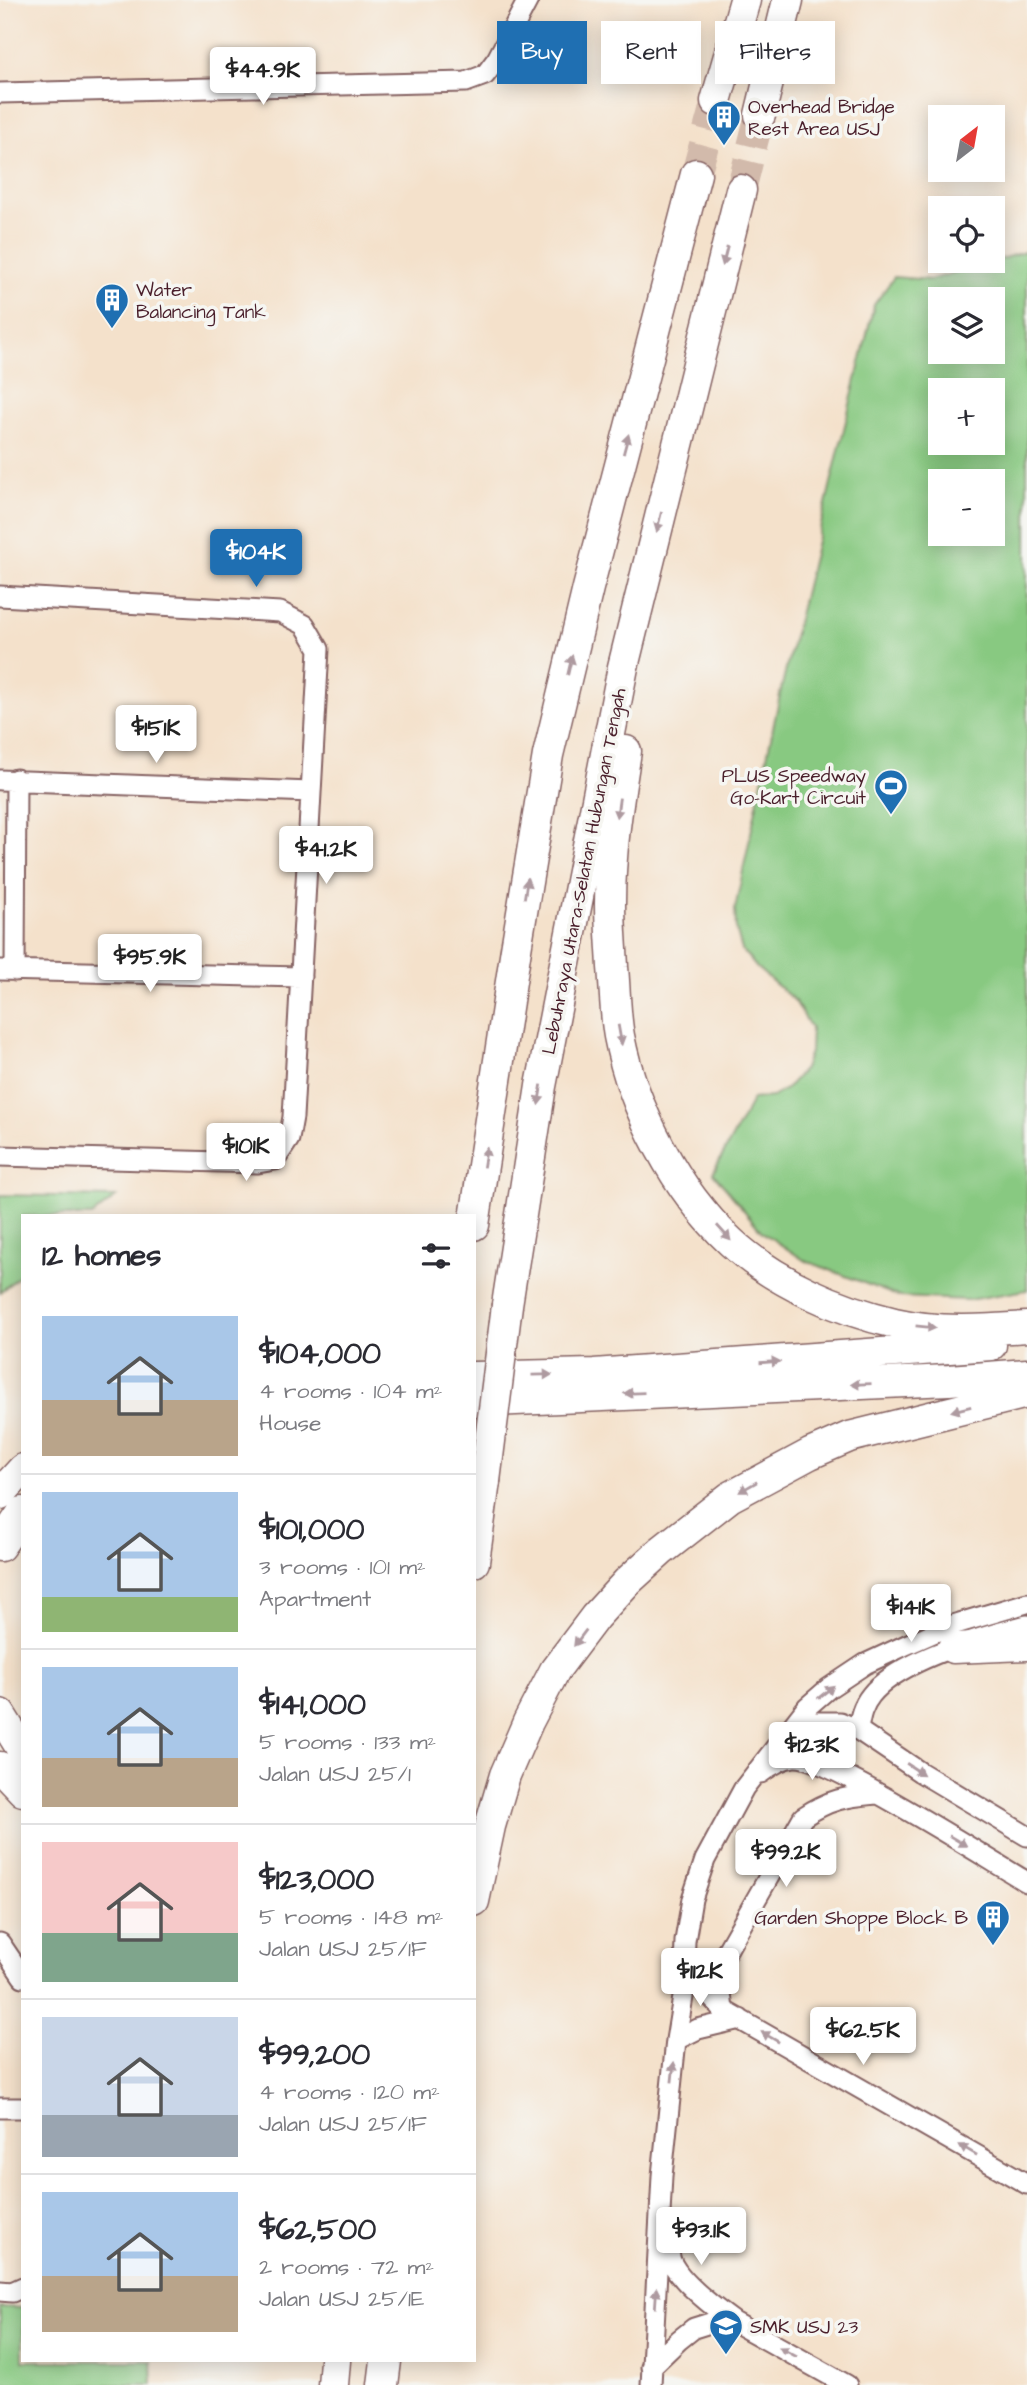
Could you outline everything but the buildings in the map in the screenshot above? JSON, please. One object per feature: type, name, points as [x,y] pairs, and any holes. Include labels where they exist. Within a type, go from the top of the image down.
[{"type":"highway","points":[[716,101],[745,0]]},
{"type":"highway","points":[[760,115],[788,0]]},
{"type":"highway","points":[[476,1214],[548,755],[588,588],[696,174]]},
{"type":"highway","name":"Lebuhraya Utara–Selatan Hubungan Tengah","points":[[476,1547],[507,1305],[541,1086],[623,667],[741,190]]},
{"type":"highway","points":[[623,667],[629,730],[614,832],[610,904],[619,1035],[633,1084],[654,1137],[682,1183],[732,1242],[780,1278],[842,1309],[898,1324],[973,1331],[1027,1327]]},
{"type":"highway","points":[[476,1377],[635,1372],[961,1349],[1027,1340]]},
{"type":"highway","points":[[476,1402],[1027,1374]]},
{"type":"highway","points":[[476,1892],[490,1826],[505,1775],[528,1722],[550,1681],[596,1617],[627,1582],[661,1551],[730,1497],[829,1445],[898,1424],[1027,1393]]},
{"type":"highway","points":[[0,1494],[21,1471]]},
{"type":"highway","points":[[0,1546],[21,1515]]},
{"type":"highway","points":[[953,1648],[1027,1645]]},
{"type":"highway","points":[[0,1714],[21,1748]]},
{"type":"highway","points":[[0,1767],[21,1789]]},
{"type":"highway","points":[[333,2385],[335,2362]]},
{"type":"highway","points":[[383,2385],[386,2362]]},
{"type":"street","points":[[0,93],[466,82],[485,75],[497,59],[528,0]]},
{"type":"street","points":[[0,596],[280,612],[305,625],[319,649],[293,1117],[289,1139],[275,1160],[258,1163],[0,1156]]},
{"type":"street","points":[[301,977],[7,971],[8,780],[311,792]]},
{"type":"street","points":[[651,2376],[666,2140],[683,1997],[685,1941],[692,1899],[705,1860],[744,1788],[807,1707],[822,1694],[865,1664],[949,1626],[1027,1603]]},
{"type":"street","points":[[858,1730],[861,1711],[870,1696],[912,1665],[953,1648],[1027,1625]]},
{"type":"street","points":[[785,1735],[812,1722],[840,1722],[858,1730],[920,1772],[1027,1836]]},
{"type":"street","points":[[744,1788],[771,1765],[795,1757],[819,1762],[1027,1882]]},
{"type":"street","points":[[731,2014],[719,1975],[726,1952],[803,1817],[823,1803],[877,1794]]},
{"type":"street","points":[[0,1943],[21,1974]]},
{"type":"street","points":[[684,1968],[731,2014],[1027,2184]]},
{"type":"street","points":[[676,2040],[731,2014]]},
{"type":"street","points":[[0,2108],[21,2108]]},
{"type":"street","points":[[661,2217],[672,2262],[705,2299],[734,2322],[848,2385]]},
{"type":"street","points":[[651,2376],[679,2340],[694,2328],[710,2322],[734,2322]]},
{"type":"green space","name":"PLUS Speedway Go-Kart Circuit","points":[[1027,251],[1027,1290],[968,1300],[900,1297],[804,1260],[762,1232],[713,1173],[753,1099],[772,1097],[787,1088],[804,1069],[810,1052],[811,1028],[795,1001],[757,968],[742,950],[736,929],[735,909],[781,690],[874,305],[894,277],[930,280],[953,273],[1005,273],[1005,258]]},
{"type":"green space","points":[[0,1195],[116,1197],[95,1214],[21,1214],[21,1275],[0,1292]]},
{"type":"green space","points":[[0,2307],[21,2308],[21,2362],[152,2362],[153,2385],[0,2385]]},
{"type":"tunnel","points":[[696,174],[716,101]]},
{"type":"tunnel","points":[[741,190],[760,115]]},
{"type":"place","name":"Overhead Bridge Rest Area USJ","points":[[724,147]]},
{"type":"place","name":"Water Balancing Tank","points":[[112,330]]},
{"type":"place","name":"PLUS Speedway Go-Kart Circuit","points":[[891,816]]},
{"type":"place","name":"Garden Shoppe Block B","points":[[993,1947]]},
{"type":"place","name":"SMK USJ 23","points":[[726,2356]]}]
